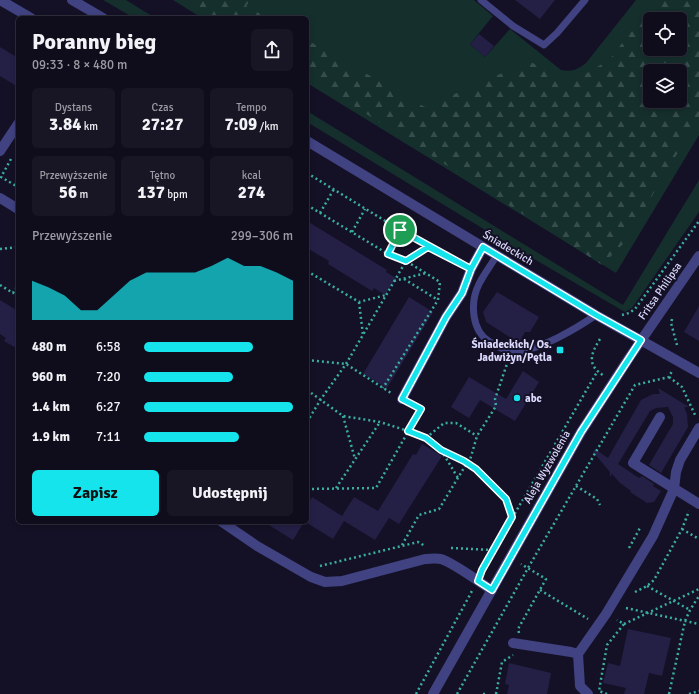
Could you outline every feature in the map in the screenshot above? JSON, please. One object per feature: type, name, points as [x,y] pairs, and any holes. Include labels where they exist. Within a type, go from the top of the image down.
[{"type":"street","points":[[0,0],[28,16]]},
{"type":"street","points":[[72,0],[86,14]]},
{"type":"street","points":[[0,150],[16,127]]},
{"type":"street","name":"Śniadeckich","points":[[309,142],[596,315],[699,373]]},
{"type":"street","points":[[0,198],[16,208]]},
{"type":"street","points":[[402,399],[446,317],[462,293],[471,269],[483,247]]},
{"type":"street","name":"Fritsa Philipsa","points":[[641,340],[699,256]]},
{"type":"street","name":"Aleja Wyzwolenia","points":[[433,694],[581,432],[641,340]]},
{"type":"street","points":[[660,418],[633,463],[699,504]]},
{"type":"street","points":[[588,694],[579,690],[578,654],[606,614],[653,536],[674,489],[676,472],[680,460],[699,428]]},
{"type":"street","points":[[225,524],[257,546],[311,577],[325,582],[342,582],[425,559],[434,558],[441,559],[492,590]]},
{"type":"street","points":[[518,647],[578,654]]},
{"type":"lane","points":[[481,0],[513,26],[544,45],[557,33],[584,0]]},
{"type":"lane","points":[[497,255],[478,285],[474,307],[474,317],[477,328],[485,339],[498,347],[511,351],[528,350],[551,340],[596,315]]},
{"type":"path","points":[[14,153],[0,177],[16,186]]},
{"type":"path","points":[[309,174],[428,247],[471,269]]},
{"type":"path","points":[[320,213],[334,189]]},
{"type":"path","points":[[309,206],[388,254],[406,261],[440,282],[438,300],[383,388]]},
{"type":"path","points":[[352,232],[365,209]]},
{"type":"path","points":[[617,313],[622,316],[636,309],[699,221]]},
{"type":"path","points":[[388,254],[400,230]]},
{"type":"path","points":[[0,249],[16,247]]},
{"type":"path","points":[[309,419],[346,364],[406,261],[428,247]]},
{"type":"path","points":[[309,272],[359,302],[386,295]]},
{"type":"path","points":[[394,281],[426,273]]},
{"type":"path","points":[[404,279],[438,300]]},
{"type":"path","points":[[0,284],[13,293],[16,288]]},
{"type":"path","points":[[359,302],[363,335]]},
{"type":"path","points":[[669,378],[685,351],[676,344],[671,323],[672,318]]},
{"type":"path","points":[[600,339],[593,351],[592,356],[594,368],[606,378]]},
{"type":"path","points":[[402,546],[419,515],[439,509],[470,460],[477,436],[496,406],[495,399],[511,351]]},
{"type":"path","points":[[309,360],[346,364],[383,388],[421,409],[376,488],[309,489]]},
{"type":"path","points":[[416,694],[478,581],[493,550],[597,372]]},
{"type":"path","points":[[457,694],[635,385],[669,378],[673,380],[682,387],[699,423]]},
{"type":"path","points":[[309,391],[343,416],[380,422],[408,431],[426,438],[441,450],[467,463],[476,469],[502,494],[506,499],[512,517]]},
{"type":"path","points":[[343,416],[355,459]]},
{"type":"path","points":[[336,488],[380,422]]},
{"type":"path","points":[[426,438],[444,423],[456,423],[477,436]]},
{"type":"path","points":[[441,450],[458,478]]},
{"type":"path","points":[[576,486],[597,499],[600,505]]},
{"type":"path","points":[[632,597],[635,592],[647,586],[654,580],[682,529],[690,510]]},
{"type":"path","points":[[682,529],[699,539]]},
{"type":"path","points":[[316,567],[418,542],[429,549]]},
{"type":"path","points":[[446,548],[493,550]]},
{"type":"path","points":[[496,694],[502,662],[518,647],[518,629],[546,579]]},
{"type":"path","points":[[647,586],[690,610]]},
{"type":"path","points":[[607,694],[599,691],[607,645],[624,624],[699,589]]},
{"type":"path","points":[[540,590],[589,620]]},
{"type":"path","points":[[669,694],[685,621],[699,596]]},
{"type":"path","points":[[629,603],[626,608],[699,624]]},
{"type":"path","points":[[621,614],[617,621],[624,624]]},
{"type":"path","points":[[689,694],[699,691]]},
{"type":"green space","points":[[103,0],[126,0],[152,16],[131,16]]},
{"type":"green space","points":[[173,0],[474,0],[493,16],[470,44],[485,57],[510,29],[561,70],[571,71],[586,63],[636,0],[699,0],[699,135],[616,273],[309,84],[309,16],[199,16]]},
{"type":"green space","points":[[189,0],[251,0],[246,6],[264,16],[214,16]]},
{"type":"green space","points":[[655,0],[699,0],[699,117],[624,243],[602,265],[309,77],[309,41],[425,107],[529,61],[571,83],[610,59],[643,16],[643,56],[687,56],[687,12],[646,12]]},
{"type":"green space","points":[[309,112],[623,305],[699,180],[699,212],[632,308],[625,312],[510,245],[309,123]]},
{"type":"building","points":[[515,0],[555,0],[540,19]]},
{"type":"building","points":[[479,34],[494,46],[485,57],[470,44]]},
{"type":"building","points":[[0,47],[16,57],[16,86],[0,76]]},
{"type":"building","points":[[309,222],[387,270],[386,272],[396,278],[385,295],[374,288],[372,291],[328,264],[329,261],[309,249]]},
{"type":"building","points":[[497,292],[539,317],[530,332],[525,332],[519,343],[486,322],[483,312]]},
{"type":"building","points":[[409,297],[433,312],[387,388],[363,374]]},
{"type":"building","points":[[0,300],[16,310],[16,348],[4,341],[6,338],[0,334]]},
{"type":"building","points":[[699,306],[699,341],[684,332]]},
{"type":"building","points":[[523,371],[539,382],[515,421],[480,400],[469,418],[451,407],[469,377],[506,399]]},
{"type":"building","points":[[658,388],[689,407],[684,407],[687,414],[688,427],[661,473],[649,465],[673,424],[673,417],[668,407],[656,408],[650,411],[618,464],[639,478],[642,476],[661,491],[654,502],[647,503],[630,492],[631,491],[620,483],[612,474],[610,477],[610,472],[593,452],[595,449],[608,458],[641,400],[653,394],[660,394]]},
{"type":"building","points":[[422,444],[442,456],[399,524],[389,518],[375,540],[344,521],[333,539],[309,524],[309,502],[312,497],[342,516],[354,497],[378,511],[413,454],[416,455]]},
{"type":"building","points":[[267,524],[303,524],[293,540]]},
{"type":"building","points":[[628,629],[671,638],[662,676],[649,673],[644,694],[624,694],[626,688],[603,683],[608,663],[620,666]]},
{"type":"building","points":[[509,663],[551,673],[547,694],[507,694],[509,685],[505,684]]},
{"type":"place","name":"Śniadeckich/ Os. Jadwiżyn/Pętla","points":[[560,350]]},
{"type":"place","name":"abc","points":[[517,398]]},
{"type":"route","points":[[400,230],[388,254],[406,261],[428,247],[471,269],[483,247],[596,315],[641,340],[581,432],[492,590],[478,581],[482,570],[512,517],[506,499],[476,469],[455,456],[441,450],[426,438],[408,431],[421,409],[402,399],[446,317],[462,293],[471,269],[428,247],[400,230]]}]
